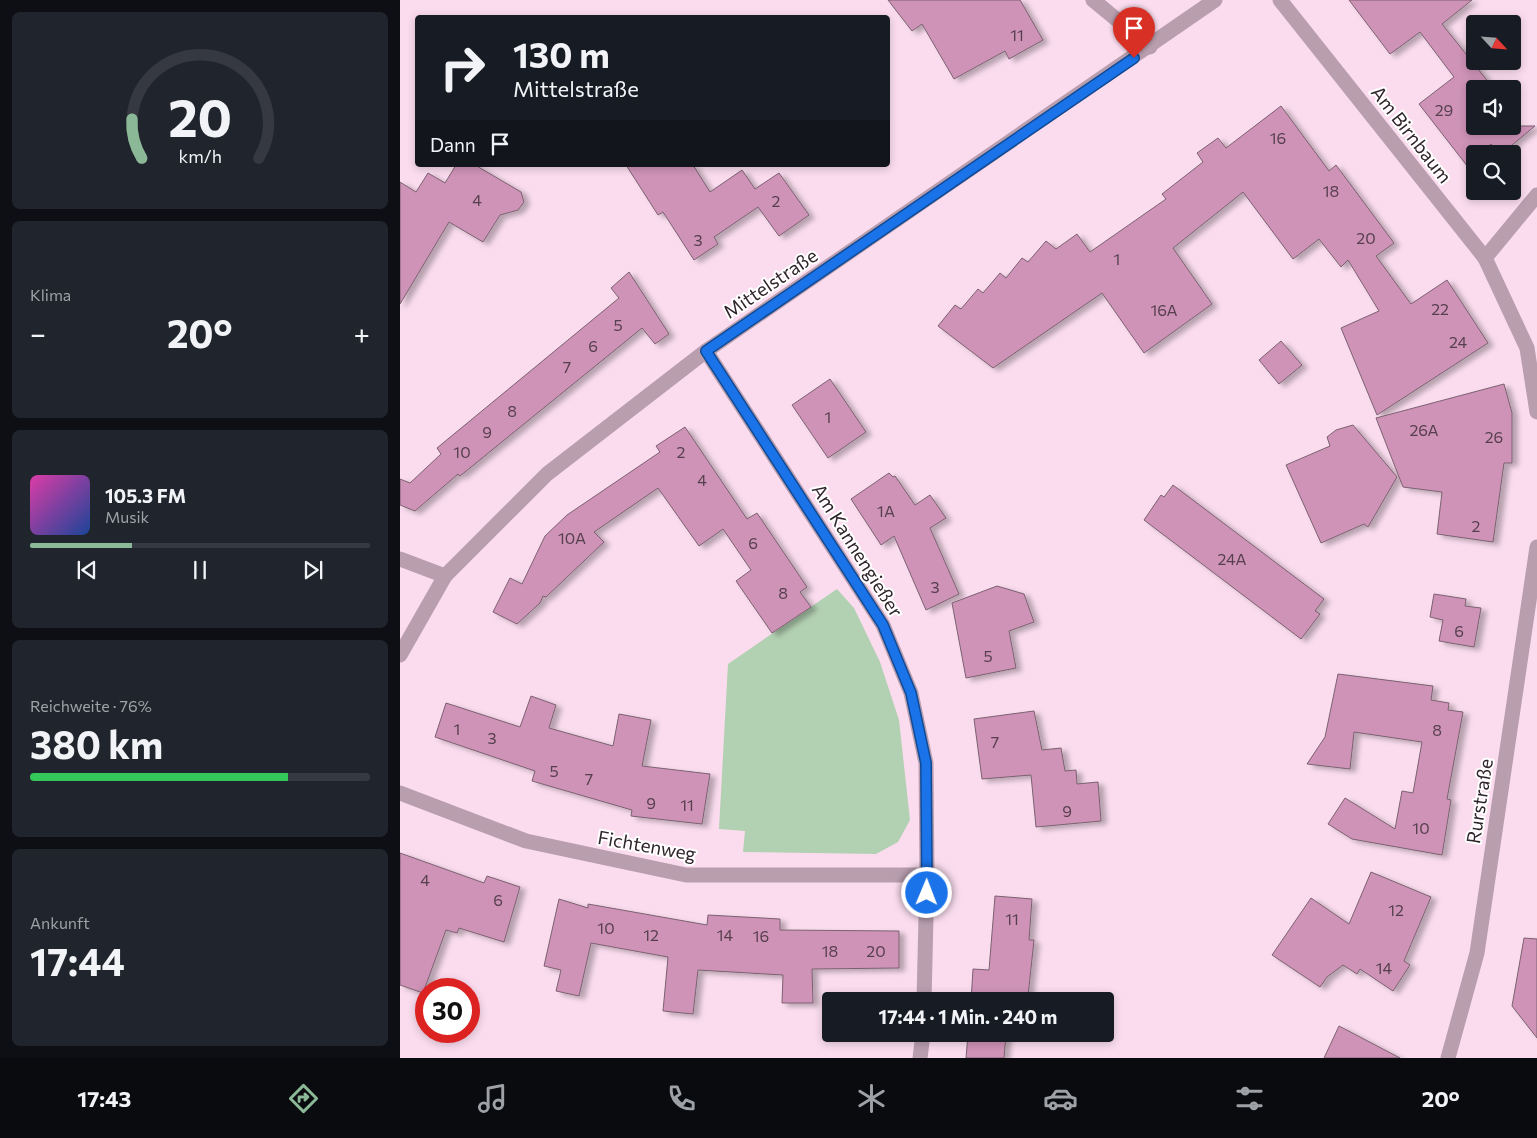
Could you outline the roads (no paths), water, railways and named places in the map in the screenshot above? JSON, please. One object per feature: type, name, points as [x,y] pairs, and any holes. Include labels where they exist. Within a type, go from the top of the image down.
[{"type":"street","points":[[1093,0],[1150,47]]},
{"type":"street","name":"Mittelstraße","points":[[400,655],[446,576],[547,474],[706,351],[1150,47],[1215,0]]},
{"type":"street","name":"Am Birnbaum","points":[[1280,0],[1485,258],[1528,348],[1537,412]]},
{"type":"street","points":[[1485,258],[1537,195]]},
{"type":"street","name":"Am Kannengießer","points":[[706,351],[886,633],[911,693],[926,763],[927,875],[924,992]]},
{"type":"street","name":"Rurstraße","points":[[1448,1058],[1476,953],[1537,548]]},
{"type":"street","points":[[400,559],[446,576]]},
{"type":"street","name":"Fichtenweg","points":[[400,794],[526,841],[686,875],[927,875]]},
{"type":"street","points":[[920,1058],[922,1042]]}]
